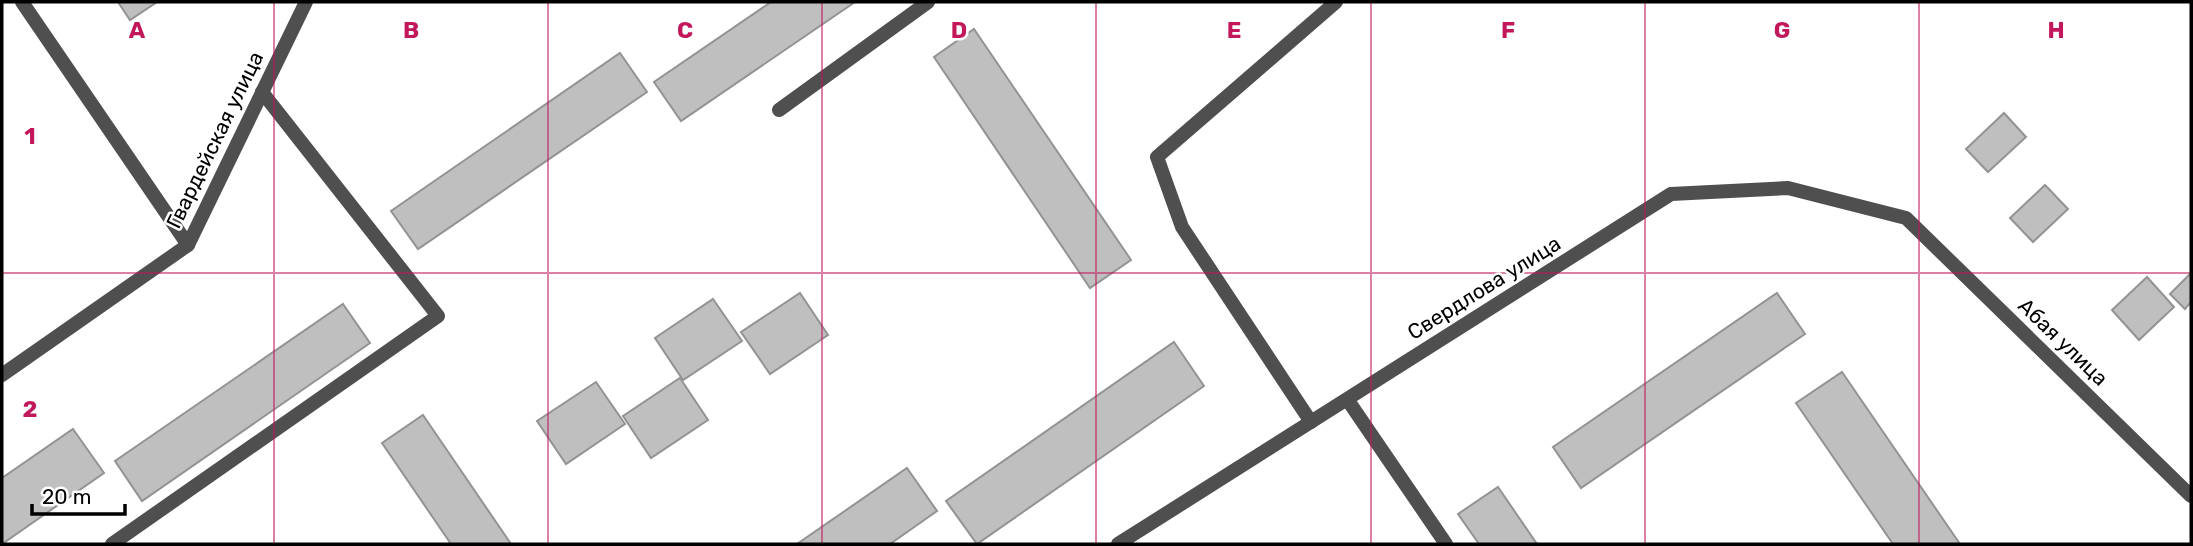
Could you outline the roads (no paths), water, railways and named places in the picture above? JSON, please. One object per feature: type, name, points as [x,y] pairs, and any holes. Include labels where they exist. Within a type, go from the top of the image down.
[{"type":"street","points":[[22,2],[188,245]]},
{"type":"street","name":"Гвардейская улица","points":[[2,375],[188,245],[306,2]]},
{"type":"street","points":[[779,110],[928,2]]},
{"type":"street","points":[[1311,422],[1182,227],[1157,157],[1336,2]]},
{"type":"street","points":[[112,544],[438,316],[262,92]]},
{"type":"street","name":"Свердлова улица","points":[[1118,544],[1671,194],[1788,188],[1906,218]]},
{"type":"street","name":"Абая улица","points":[[1906,218],[2191,496]]},
{"type":"street","points":[[1347,399],[1446,544]]}]
